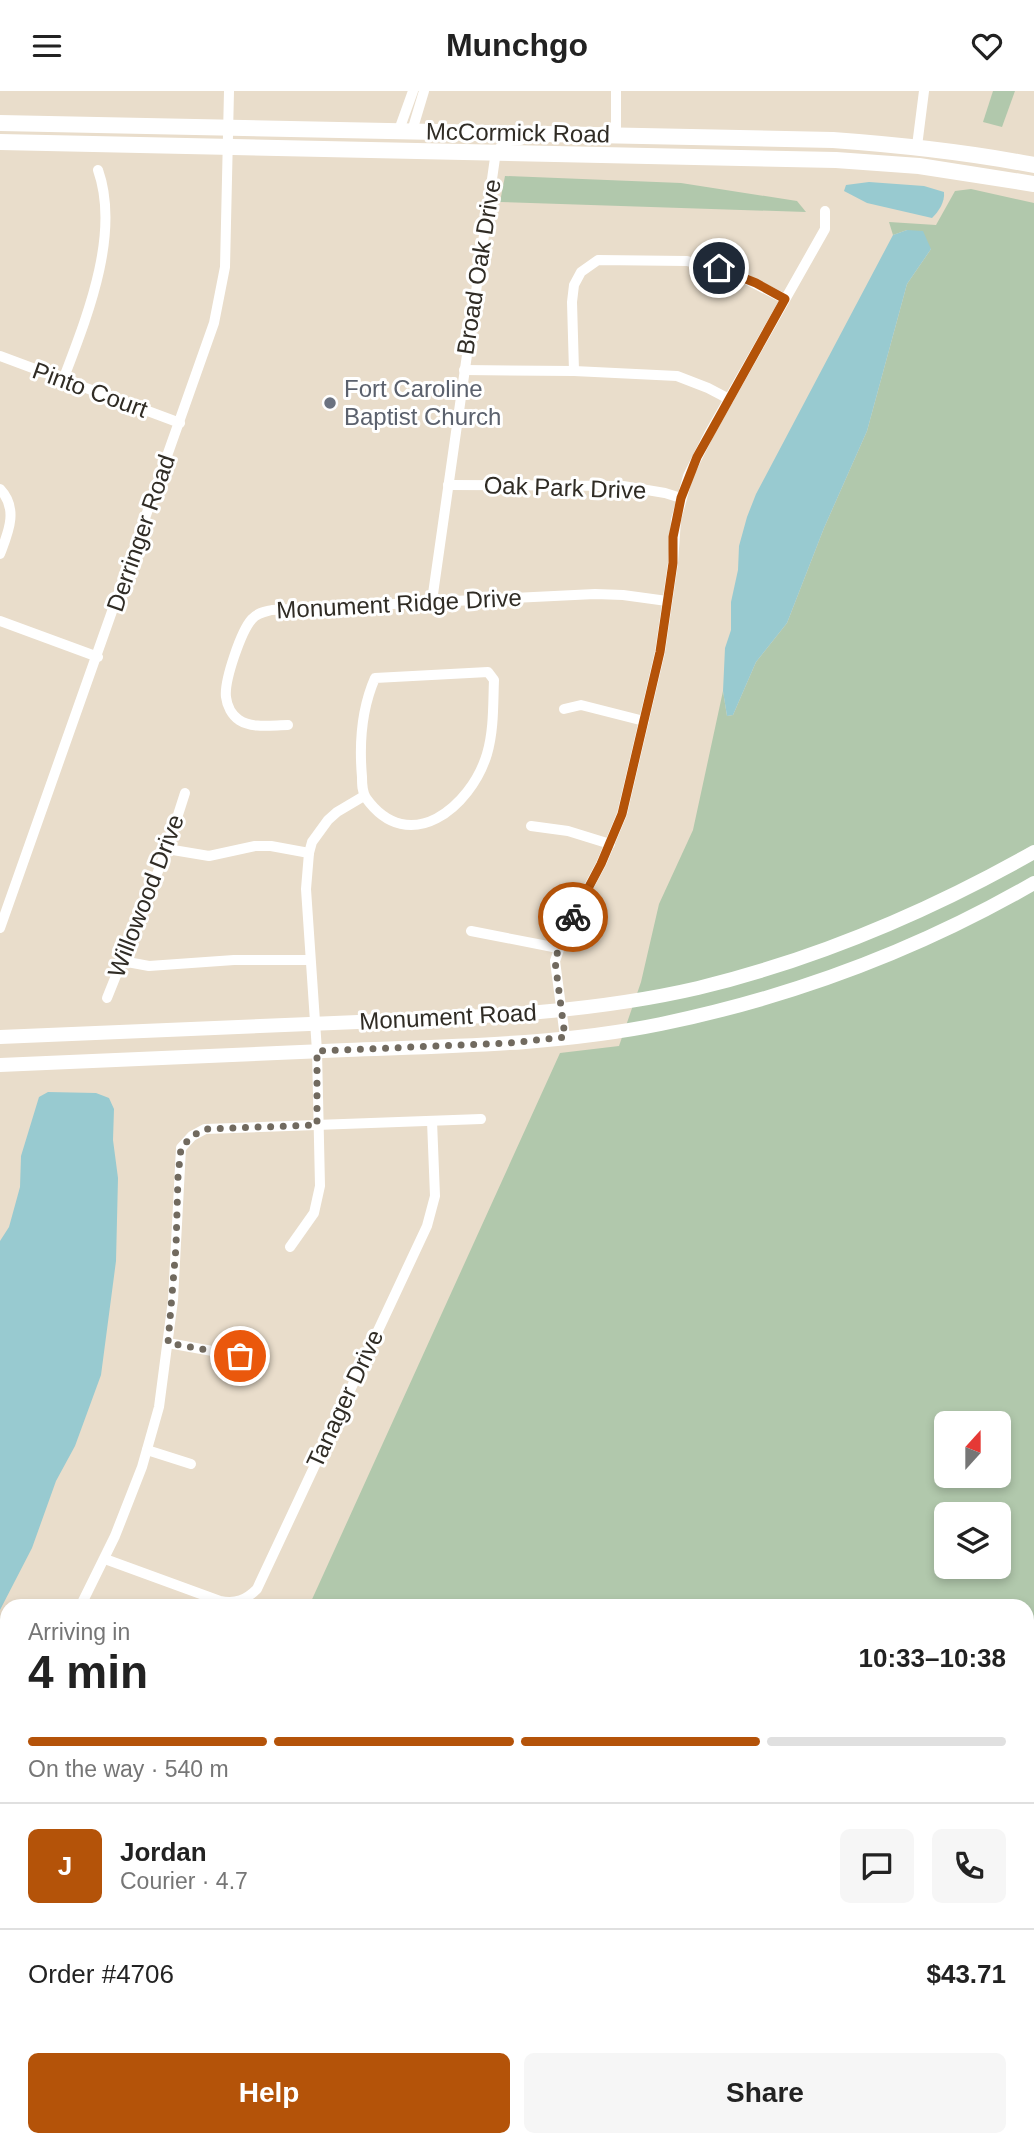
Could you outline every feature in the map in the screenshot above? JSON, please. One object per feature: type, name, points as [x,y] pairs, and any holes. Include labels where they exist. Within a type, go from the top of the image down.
[{"type":"main road","name":"McCormick Road","points":[[0,123],[833,140],[917,146],[1034,165]]},
{"type":"main road","name":"McCormick Road","points":[[0,142],[836,160],[952,170],[1034,184]]},
{"type":"main road","points":[[952,170],[983,155]]},
{"type":"main road","points":[[992,176],[998,167],[1012,161]]},
{"type":"main road","name":"Monument Road","points":[[0,1037],[515,1015],[684,991],[779,966],[863,936],[922,911],[1034,852]]},
{"type":"main road","name":"Monument Road","points":[[0,1065],[510,1043],[658,1024],[702,1015],[823,980],[933,936],[1034,883]]},
{"type":"street","points":[[406,130],[413,91]]},
{"type":"street","points":[[406,130],[424,91]]},
{"type":"street","points":[[616,91],[616,135]]},
{"type":"street","points":[[917,146],[924,91]]},
{"type":"street","name":"Derringer Road","points":[[0,928],[207,346],[222,293],[227,242],[229,95]]},
{"type":"street","name":"Broad Oak Drive","points":[[432,601],[496,151],[510,140],[557,140],[585,135]]},
{"type":"street","points":[[63,380],[87,314],[99,270],[105,190],[98,170]]},
{"type":"street","points":[[565,1037],[555,961],[566,929],[587,892],[622,814],[660,652],[673,563],[673,537],[681,498],[697,457],[825,229],[825,212]]},
{"type":"street","points":[[574,371],[574,285],[586,266],[598,260],[687,261],[738,275],[785,299]]},
{"type":"street","name":"Pinto Court","points":[[0,356],[180,423]]},
{"type":"street","points":[[464,370],[677,376],[729,399]]},
{"type":"street","name":"Oak Park Drive","points":[[448,485],[623,486],[681,498]]},
{"type":"street","points":[[0,489],[11,509],[11,518],[0,554]]},
{"type":"street","name":"Monument Ridge Drive","points":[[288,726],[247,724],[233,715],[227,704],[225,694],[228,680],[241,639],[250,620],[258,614],[272,610],[595,594],[667,601]]},
{"type":"street","points":[[0,621],[98,657]]},
{"type":"street","points":[[488,672],[494,680],[492,726],[487,754],[478,776],[450,812],[431,822],[408,824],[385,817],[364,796],[360,737],[368,696],[375,678],[488,672]]},
{"type":"street","points":[[564,709],[581,705],[645,721]]},
{"type":"street","name":"Willowood Drive","points":[[107,998],[167,849],[185,793]]},
{"type":"street","points":[[290,1247],[307,1225],[318,1199],[317,1051],[306,889],[309,853],[328,820],[364,796]]},
{"type":"street","points":[[531,826],[568,831],[610,844]]},
{"type":"street","points":[[167,849],[209,856],[248,847],[271,846],[309,853]]},
{"type":"street","points":[[471,931],[558,948]]},
{"type":"street","points":[[122,961],[149,966],[234,960],[310,960]]},
{"type":"street","points":[[84,1599],[105,1559],[148,1450],[160,1396],[175,1266],[181,1148],[192,1136],[205,1129],[481,1119]]},
{"type":"street","name":"Tanager Drive","points":[[245,1599],[257,1588],[427,1226],[435,1196],[432,1121]]},
{"type":"street","points":[[168,1343],[240,1356]]},
{"type":"street","points":[[148,1450],[191,1464]]},
{"type":"street","name":"Tanager Drive","points":[[105,1559],[217,1599]]},
{"type":"green space","points":[[993,91],[1015,91],[1002,127],[983,122]]},
{"type":"green space","points":[[505,176],[681,183],[797,201],[806,212],[500,202]]},
{"type":"green space","points":[[971,189],[1034,203],[1034,1599],[312,1599],[560,1053],[619,1046],[641,982],[659,904],[693,830],[723,691],[727,716],[733,715],[756,662],[787,623],[824,528],[867,431],[907,284],[931,249],[907,230],[893,235],[889,222],[936,225],[955,191]]},
{"type":"water","points":[[869,182],[924,186],[944,192],[944,199],[932,218],[867,203],[844,191],[846,185]]},
{"type":"water","points":[[907,230],[923,231],[931,249],[907,284],[867,431],[824,528],[787,623],[756,662],[733,715],[727,716],[723,691],[725,648],[731,630],[731,602],[738,570],[739,546],[747,517],[756,494],[893,235]]},
{"type":"water","points":[[48,1092],[96,1093],[109,1098],[114,1109],[113,1140],[118,1178],[116,1261],[101,1375],[75,1446],[56,1481],[32,1548],[6,1599],[0,1599],[0,1241],[9,1227],[20,1187],[21,1156],[39,1097]]},
{"type":"way so far","points":[[240,1356],[168,1343],[173,1300],[181,1148],[192,1136],[205,1129],[317,1125],[317,1051],[510,1043],[565,1037],[555,961],[561,940],[573,917]]},
{"type":"place","name":"Fort Caroline Baptist Church","points":[[330,403]]},
{"type":"route","points":[[573,917],[601,864],[622,814],[660,652],[673,563],[673,537],[688,476],[785,299],[756,283],[719,268]]}]
